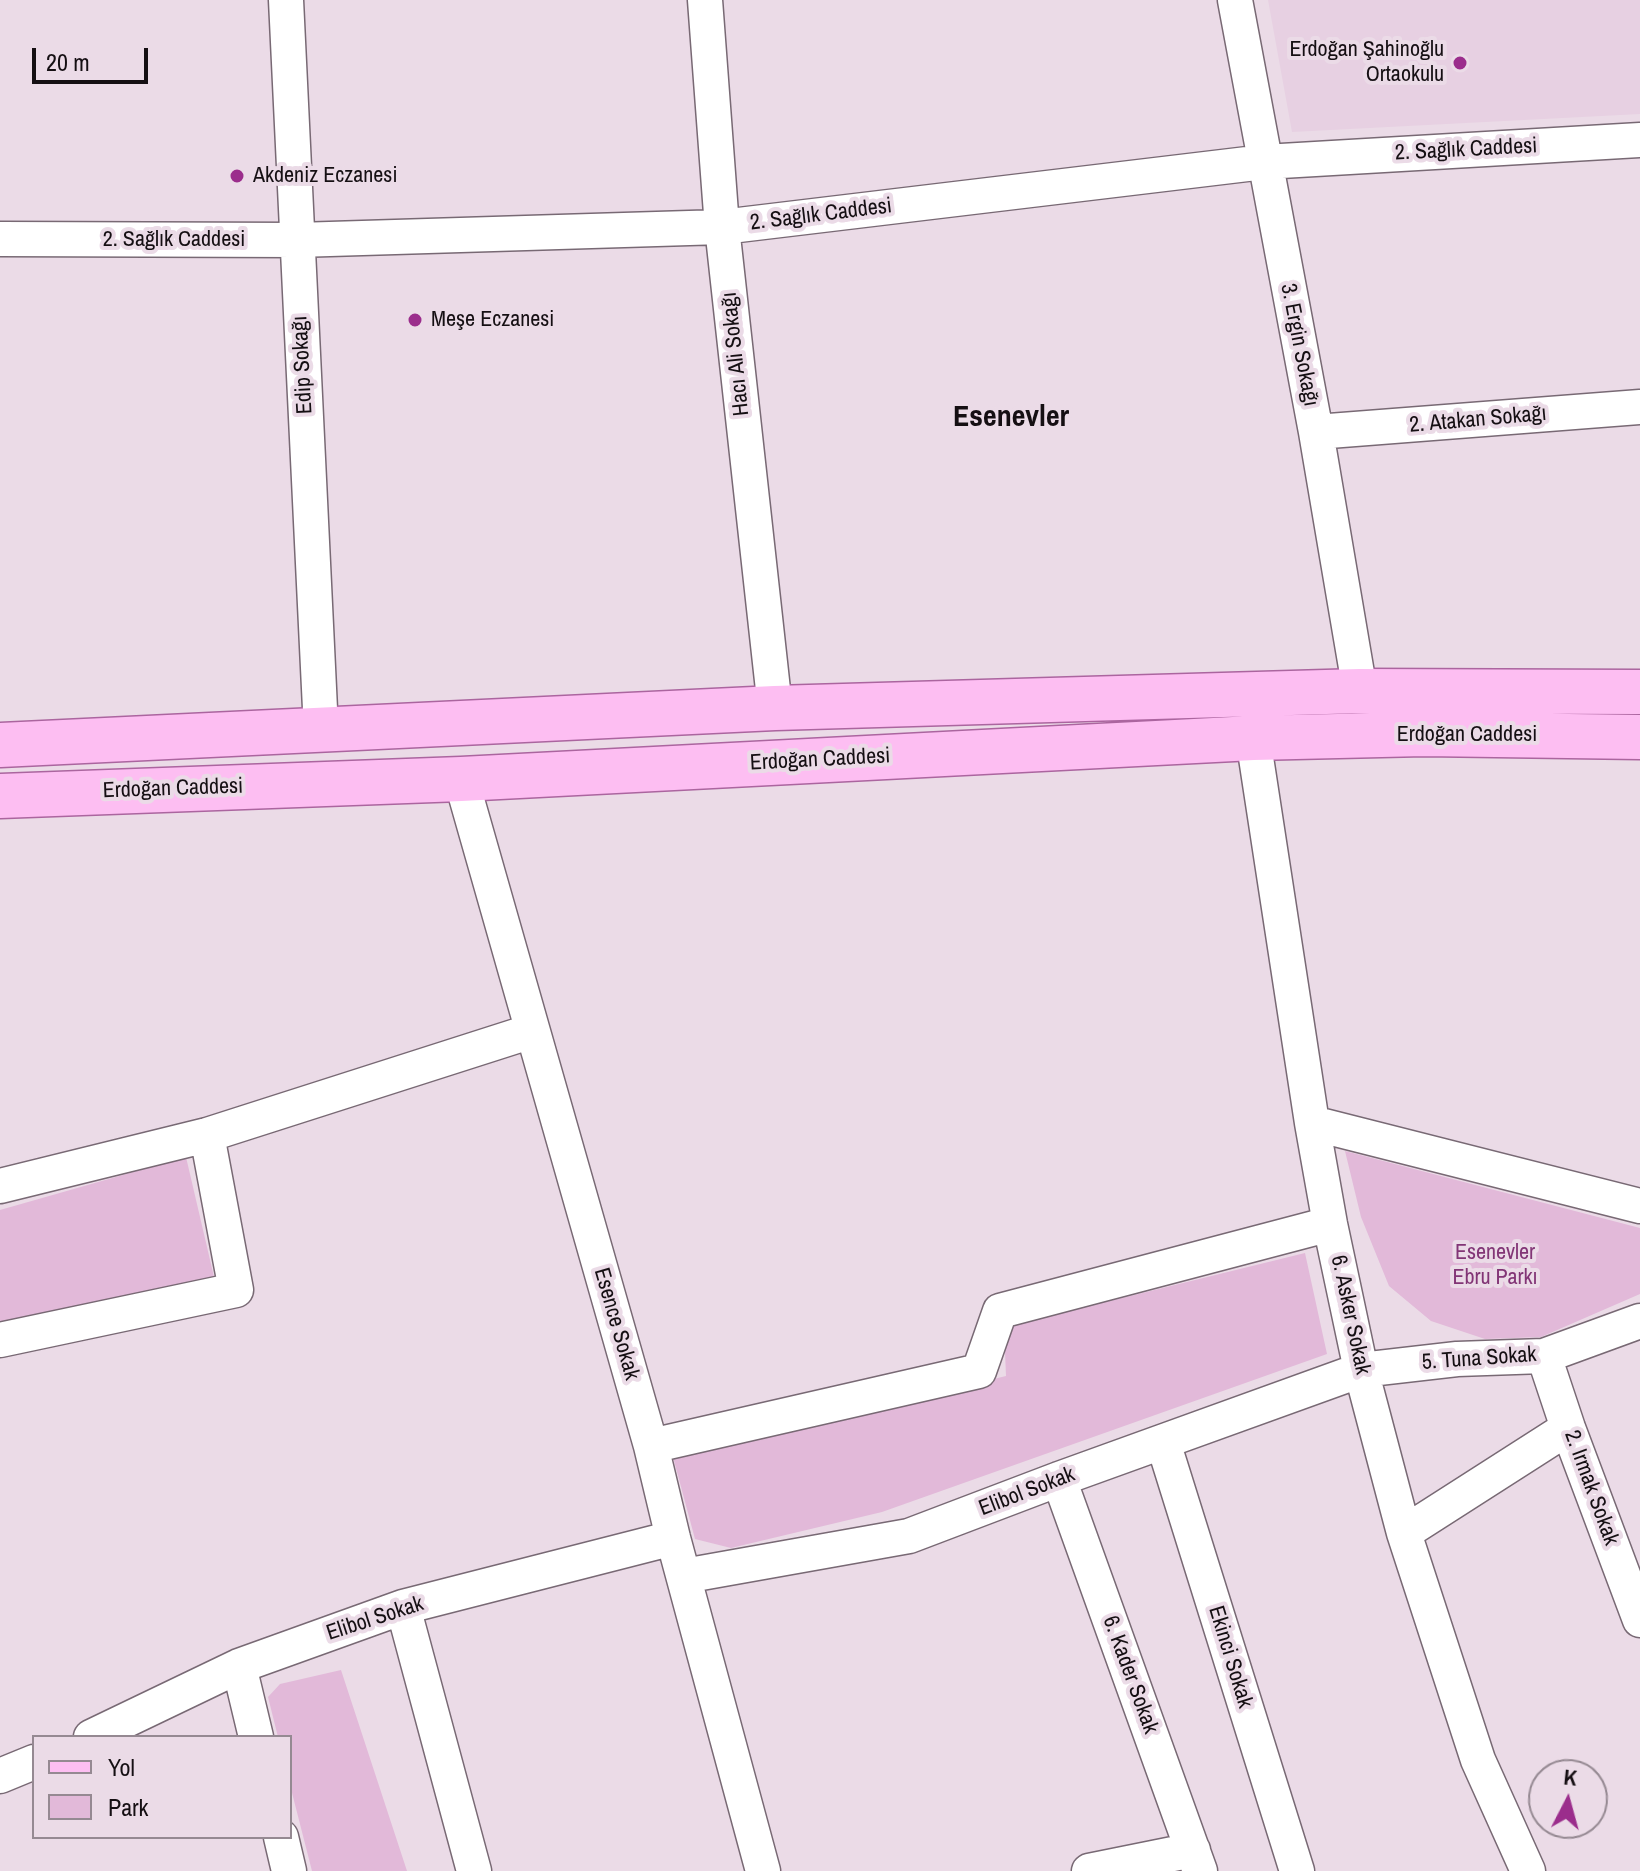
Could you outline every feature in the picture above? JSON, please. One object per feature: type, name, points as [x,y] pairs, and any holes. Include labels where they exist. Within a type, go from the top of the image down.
[{"type":"main road","points":[[0,745],[775,708],[1360,691],[1640,692]]},
{"type":"main road","name":"Erdoğan Caddesi","points":[[0,796],[461,779],[1253,738],[1424,734],[1640,737]]},
{"type":"street","name":"Edip Sokağı","points":[[286,0],[321,730]]},
{"type":"street","name":"Hacı Ali Sokağı","points":[[705,0],[722,227],[775,708]]},
{"type":"street","name":"3. Ergin Sokağı","points":[[1235,0],[1316,432],[1360,691]]},
{"type":"street","name":"2. Sağlık Caddesi","points":[[0,239],[297,240],[722,227],[1264,162],[1640,140]]},
{"type":"street","name":"2. Atakan Sokağı","points":[[1316,432],[1640,407]]},
{"type":"street","name":"6. Asker Sokak","points":[[1253,738],[1312,1123],[1361,1370],[1404,1533],[1478,1760],[1528,1871]]},
{"type":"street","name":"Esence Sokak","points":[[461,779],[651,1446],[763,1871]]},
{"type":"street","points":[[0,1186],[207,1135],[532,1031]]},
{"type":"street","points":[[1312,1123],[1640,1206]]},
{"type":"street","points":[[0,1340],[236,1290],[207,1135]]},
{"type":"street","points":[[651,1446],[979,1371],[1000,1311],[1330,1224]]},
{"type":"street","name":"5. Tuna Sokak","points":[[1361,1370],[1457,1359],[1544,1356],[1639,1323]]},
{"type":"street","name":"2. Irmak Sokak","points":[[1544,1356],[1640,1620]]},
{"type":"street","name":"Elibol Sokak","points":[[684,1576],[909,1536],[1361,1370]]},
{"type":"street","points":[[1404,1533],[1568,1428]]},
{"type":"street","name":"Ekinci Sokak","points":[[1163,1442],[1297,1871]]},
{"type":"street","name":"6. Kader Sokak","points":[[1059,1479],[1196,1860]]},
{"type":"street","name":"Elibol Sokak","points":[[95,1735],[239,1666],[403,1607],[673,1538]]},
{"type":"street","points":[[403,1607],[474,1871]]},
{"type":"street","points":[[239,1666],[256,1735]]},
{"type":"street","points":[[0,1776],[32,1763]]},
{"type":"street","points":[[281,1839],[289,1871]]},
{"type":"street","points":[[1089,1871],[1196,1860]]},
{"type":"shaded area","name":"Erdoğan Şahinoğlu Ortaokulu","points":[[1268,0],[1640,0],[1640,114],[1292,132]]},
{"type":"green space","name":"Esenevler Ebru Parkı","points":[[1345,1151],[1640,1228],[1640,1294],[1541,1337],[1485,1339],[1431,1321],[1389,1286],[1361,1217]]},
{"type":"green space","points":[[186,1157],[214,1277],[0,1324],[0,1210]]},
{"type":"green space","points":[[1305,1253],[1327,1354],[882,1512],[731,1548],[695,1539],[673,1457],[1006,1376],[1004,1327]]},
{"type":"green space","points":[[341,1670],[407,1871],[312,1871],[292,1793],[292,1735],[278,1735],[268,1697],[280,1684]]},
{"type":"place","name":"Erdoğan Şahinoğlu Ortaokulu","points":[[1460,63]]},
{"type":"place","name":"Akdeniz Eczanesi","points":[[237,176]]},
{"type":"place","name":"Meşe Eczanesi","points":[[415,320]]},
{"type":"district","name":"Esenevler","points":[[1011,418]]}]
